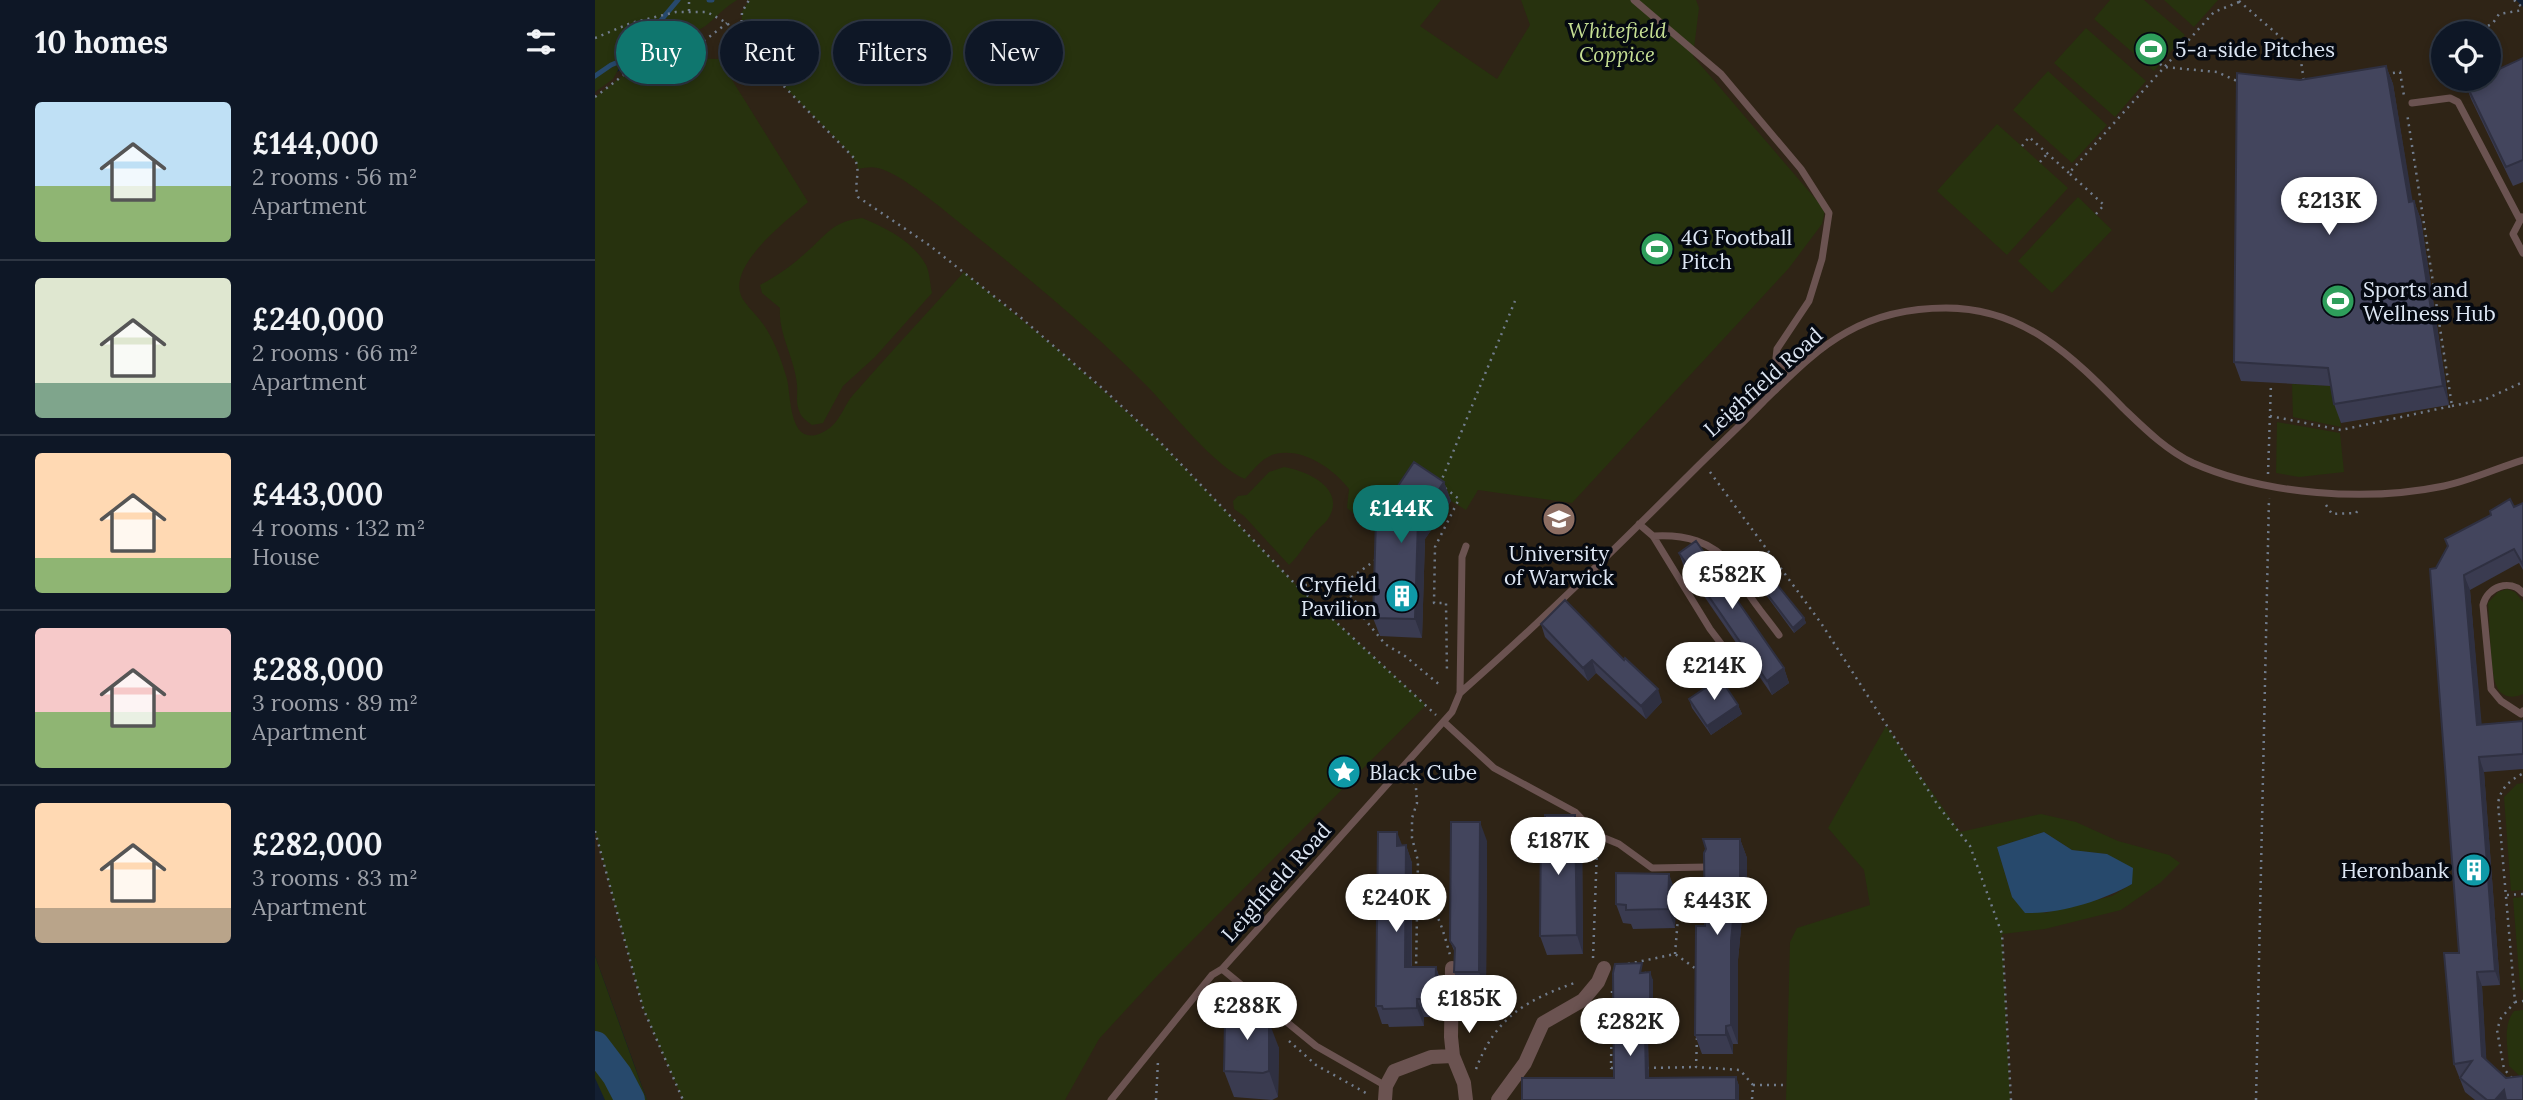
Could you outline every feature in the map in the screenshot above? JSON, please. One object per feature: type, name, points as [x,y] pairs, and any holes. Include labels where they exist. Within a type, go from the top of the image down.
[{"type":"street","points":[[1498,1100],[1525,1063],[1543,1023],[1583,1000],[1598,982],[1603,967]]},
{"type":"street","points":[[1453,968],[1451,1037],[1453,1056],[1464,1083],[1466,1100]]},
{"type":"street","points":[[1385,1093],[1394,1071],[1431,1057],[1453,1056]]},
{"type":"lane","points":[[1633,0],[1721,74],[1801,169],[1829,213],[1822,259],[1809,301],[1777,349],[1776,358],[1793,373]]},
{"type":"lane","points":[[2408,101],[2450,98],[2458,102],[2521,217],[2513,234],[2523,253]]},
{"type":"lane","name":"Leighfield Road","points":[[1111,1100],[1212,975],[1222,969],[1453,712],[1460,693],[1639,524],[1793,373],[1848,331],[1886,316],[1929,308],[1986,312],[2024,326],[2061,349],[2142,426],[2175,453],[2210,468],[2268,485],[2318,493],[2386,495],[2448,485],[2521,460]]},
{"type":"lane","points":[[1639,524],[1653,536],[1710,629],[1735,662]]},
{"type":"lane","points":[[1653,536],[1676,534],[1716,551],[1734,566],[1747,591],[1779,635]]},
{"type":"lane","points":[[1460,693],[1462,557],[1466,546]]},
{"type":"lane","points":[[2523,593],[2517,586],[2510,584],[2494,589],[2486,595],[2483,605],[2491,689],[2501,701],[2521,714],[2523,711]]},
{"type":"lane","points":[[1444,722],[1494,768],[1575,812],[1597,835],[1619,844],[1652,868],[1707,867]]},
{"type":"lane","points":[[1222,969],[1316,1046],[1385,1093]]},
{"type":"path","points":[[742,21],[742,12],[749,0]]},
{"type":"path","points":[[2514,0],[2523,9]]},
{"type":"path","points":[[689,1],[689,12]]},
{"type":"path","points":[[2069,173],[2081,156],[2214,12],[2239,1],[2300,54],[2305,86]]},
{"type":"path","points":[[2494,21],[2499,15],[2523,9]]},
{"type":"path","points":[[595,38],[631,23],[676,12],[707,12],[723,21]]},
{"type":"path","points":[[2201,18],[2205,22]]},
{"type":"path","points":[[595,97],[643,60],[662,49],[699,45],[720,29]]},
{"type":"path","points":[[2160,64],[2164,67],[2217,72],[2245,85]]},
{"type":"path","points":[[2376,76],[2400,72],[2408,101]]},
{"type":"path","points":[[782,84],[854,158],[858,169],[855,185],[858,197],[929,245],[1019,316],[1102,388],[1159,441],[1296,585],[1435,713]]},
{"type":"path","points":[[2406,112],[2452,406]]},
{"type":"path","points":[[2022,146],[2029,137],[2104,205],[2096,214]]},
{"type":"path","points":[[2040,162],[2047,154]]},
{"type":"path","points":[[1447,673],[1445,603],[1434,603],[1435,547],[1459,499],[1440,485],[1515,301]]},
{"type":"path","points":[[2270,416],[2341,430],[2486,399],[2523,382]]},
{"type":"path","points":[[2256,1100],[2271,383]]},
{"type":"path","points":[[1714,468],[1709,473],[1821,623],[1939,807],[1970,846],[2002,934],[2011,1100]]},
{"type":"path","points":[[2319,503],[2328,506],[2332,514],[2356,513],[2361,506],[2367,506]]},
{"type":"path","points":[[1296,585],[1341,585],[1382,555]]},
{"type":"path","points":[[1341,585],[1364,611],[1363,617],[1385,643],[1441,685]]},
{"type":"path","points":[[1406,763],[1416,788],[1417,803],[1412,818],[1412,838],[1418,861],[1416,975]]},
{"type":"path","points":[[2515,1002],[2498,803],[2500,792],[2509,781],[2522,774],[2521,769]]},
{"type":"path","points":[[595,831],[643,1008],[683,1100]]},
{"type":"path","points":[[1597,835],[1611,1068],[1623,1068]]},
{"type":"path","points":[[1675,954],[1682,868]]},
{"type":"path","points":[[1417,892],[1423,895],[1436,916],[1452,961],[1452,948]]},
{"type":"path","points":[[2507,895],[2523,894]]},
{"type":"path","points":[[1703,930],[1705,905]]},
{"type":"path","points":[[1417,916],[1436,916]]},
{"type":"path","points":[[1603,967],[1675,954],[1699,971],[1700,962]]},
{"type":"path","points":[[1474,1074],[1482,1052],[1514,1010],[1542,994],[1584,979]]},
{"type":"path","points":[[2513,1079],[2504,1069],[2497,1030],[2501,1018],[2515,1002],[2523,1001]]},
{"type":"path","points":[[1696,1067],[1697,1026]]},
{"type":"path","points":[[1156,1100],[1158,1040]]},
{"type":"path","points":[[1636,1068],[1696,1067],[1740,1070],[1753,1085],[1752,1100]]},
{"type":"path","points":[[1753,1085],[1787,1085]]},
{"type":"shaded area","name":"University of Warwick","points":[[723,0],[2516,0],[2523,7],[2523,1100],[647,1100],[595,956],[595,82],[616,72],[616,84],[706,84],[706,21],[676,21]]},
{"type":"green space","points":[[595,0],[737,0],[706,26],[706,21],[616,21],[616,74],[595,92]]},
{"type":"green space","name":"Whitefield Coppice","points":[[749,0],[1441,0],[1420,26],[1497,79],[1530,25],[1521,0],[1696,0],[1699,8],[1693,56],[1825,210],[1822,224],[1789,268],[1572,503],[1478,490],[1466,510],[1451,501],[1383,538],[1347,508],[1349,489],[1317,461],[1296,454],[1275,454],[1262,461],[1245,479],[1233,473],[1181,424],[1106,346],[952,216],[894,175],[878,168],[858,169],[857,163],[847,150],[782,84],[819,84],[819,21],[742,21],[742,12]]},
{"type":"green space","name":"5-a-side Pitches","points":[[2110,0],[2144,0],[2185,35],[2154,71],[2094,19]]},
{"type":"green space","points":[[2164,0],[2218,0],[2194,27]]},
{"type":"green space","points":[[2086,28],[2146,81],[2115,117],[2054,63]]},
{"type":"green space","points":[[706,59],[719,59],[720,84],[735,84],[808,202],[760,246],[741,275],[739,288],[744,301],[765,326],[776,348],[787,379],[793,417],[802,432],[809,435],[819,434],[832,426],[853,395],[964,272],[1061,352],[1159,441],[1296,585],[1426,705],[1157,976],[1099,1039],[1065,1100],[683,1100],[643,1008],[595,831],[595,97],[616,81],[616,84],[706,84]]},
{"type":"green space","points":[[2048,71],[2107,125],[2072,163],[2013,110]]},
{"type":"green space","points":[[1997,124],[2068,188],[2007,255],[1937,191]]},
{"type":"green space","points":[[2078,197],[2112,230],[2052,293],[2018,261]]},
{"type":"green space","points":[[862,218],[889,231],[921,256],[927,268],[932,293],[875,357],[843,386],[823,423],[812,425],[798,409],[796,375],[782,327],[780,308],[762,293],[760,285],[792,264],[835,227]]},
{"type":"green space","points":[[2292,384],[2335,386],[2341,427],[2293,417]]},
{"type":"green space","points":[[2277,422],[2340,433],[2344,472],[2299,477],[2276,473]]},
{"type":"green space","points":[[1284,467],[1313,477],[1329,490],[1333,499],[1333,508],[1328,519],[1289,565],[1244,516],[1234,509],[1233,501],[1238,496],[1247,495],[1269,472]]},
{"type":"green space","points":[[2507,589],[2515,592],[2523,602],[2523,694],[2515,697],[2504,695],[2496,685],[2491,657],[2488,603],[2498,592]]},
{"type":"green space","points":[[1886,726],[1960,832],[2041,814],[2076,822],[2118,841],[2169,855],[2180,863],[2160,883],[2121,910],[2045,929],[2002,934],[2010,1100],[1786,1100],[1790,942],[1797,928],[1870,905],[1864,870],[1828,828]],"holes":[[[2044,832],[2072,850],[2107,854],[2132,884],[2112,896],[2045,913],[2012,897],[1997,847]]]},
{"type":"green space","points":[[2523,783],[2523,890],[2511,891],[2504,797],[2517,784]]},
{"type":"green space","points":[[2523,897],[2523,992],[2520,986],[2513,898]]},
{"type":"green space","points":[[595,956],[647,1100],[605,1100],[595,1078]]},
{"type":"green space","points":[[2523,1010],[2523,1079],[2509,1066],[2507,1037],[2510,1017],[2514,1011]]},
{"type":"water","points":[[2044,832],[2072,850],[2107,854],[2133,868],[2132,884],[2080,905],[2025,913],[2012,897],[1997,847]]},
{"type":"building","points":[[2523,58],[2523,160],[2506,167],[2469,91],[2501,91],[2501,68]]},
{"type":"building","name":"Sports and Wellness Hub","points":[[2386,66],[2409,202],[2414,201],[2443,386],[2334,404],[2328,368],[2234,362],[2237,73],[2300,80]]},
{"type":"building","name":"Cryfield Pavilion","points":[[1414,462],[1444,482],[1418,520],[1415,619],[1373,618],[1376,519]]},
{"type":"building","name":"Heronbank","points":[[2510,499],[2514,507],[2523,503],[2523,565],[2514,549],[2464,575],[2477,725],[2523,721],[2523,754],[2479,757],[2495,971],[2477,972],[2482,1056],[2506,1078],[2523,1076],[2523,1100],[2506,1100],[2504,1090],[2495,1100],[2487,1100],[2460,1078],[2472,1061],[2454,1064],[2444,953],[2459,953],[2430,569],[2436,568],[2448,546],[2445,539],[2491,515],[2490,511]]},
{"type":"building","points":[[1696,541],[1784,668],[1767,681],[1679,553]]},
{"type":"building","points":[[1775,582],[1804,618],[1793,628],[1764,590]]},
{"type":"building","points":[[1565,600],[1624,660],[1625,658],[1658,689],[1641,706],[1592,660],[1583,668],[1541,624]]},
{"type":"building","points":[[1720,678],[1738,705],[1707,726],[1689,699]]},
{"type":"building","points":[[1545,815],[1575,815],[1577,935],[1540,936],[1541,824],[1545,824]]},
{"type":"building","points":[[1451,822],[1480,822],[1479,972],[1454,972],[1455,948],[1450,941]]},
{"type":"building","points":[[1378,832],[1397,832],[1397,846],[1406,845],[1405,967],[1436,967],[1435,999],[1417,999],[1417,1008],[1383,1009],[1382,1006],[1376,1006]]},
{"type":"building","points":[[1703,839],[1740,839],[1740,899],[1735,899],[1731,941],[1731,1025],[1726,1026],[1726,1035],[1695,1035],[1696,926],[1705,926],[1706,849]]},
{"type":"building","points":[[1616,873],[1669,874],[1668,909],[1626,910],[1626,905],[1616,904]]},
{"type":"building","points":[[1642,963],[1640,973],[1650,972],[1650,1033],[1645,1033],[1646,1078],[1736,1077],[1736,1100],[1522,1100],[1522,1078],[1614,1078],[1615,964]]},
{"type":"building","points":[[1242,997],[1254,997],[1255,1021],[1269,1022],[1269,1071],[1263,1073],[1224,1071],[1225,1021],[1242,1019]]},
{"type":"waterway","points":[[595,76],[630,57],[678,0]]},
{"type":"waterway","points":[[595,1046],[617,1075],[630,1100]]},
{"type":"place","name":"5-a-side Pitches","points":[[2151,49]]},
{"type":"place","name":"4G Football Pitch","points":[[1657,249]]},
{"type":"place","name":"Sports and Wellness Hub","points":[[2338,301]]},
{"type":"place","name":"University of Warwick","points":[[1559,519]]},
{"type":"place","name":"Cryfield Pavilion","points":[[1402,596]]},
{"type":"place","name":"Black Cube","points":[[1344,772]]},
{"type":"place","name":"Heronbank","points":[[2474,870]]}]
